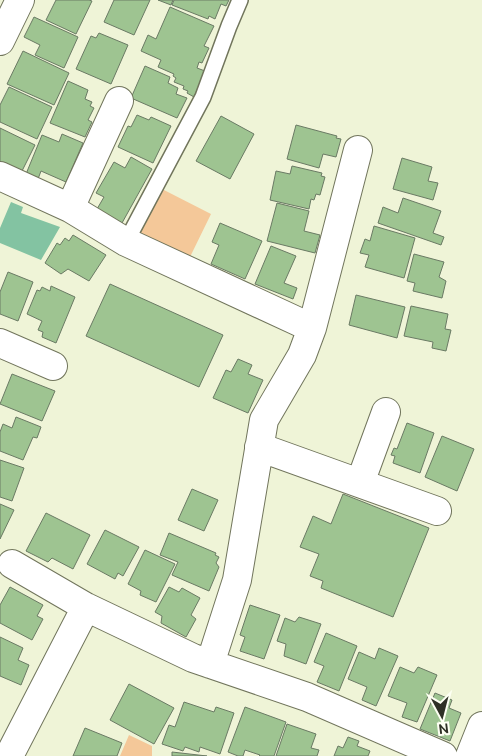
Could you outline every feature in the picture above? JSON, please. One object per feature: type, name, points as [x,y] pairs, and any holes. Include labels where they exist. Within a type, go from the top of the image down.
[{"type":"street","points":[[0,40],[20,0]]},
{"type":"street","points":[[70,208],[119,101]]},
{"type":"street","points":[[210,664],[238,580],[264,420],[302,356],[312,328],[358,150]]},
{"type":"street","points":[[0,176],[70,208],[126,242],[312,328]]},
{"type":"street","points":[[0,343],[53,366]]},
{"type":"street","points":[[360,484],[386,412]]},
{"type":"street","points":[[259,447],[437,511]]},
{"type":"street","points":[[12,564],[86,607],[193,658],[307,698],[443,756]]},
{"type":"street","points":[[9,756],[86,607]]},
{"type":"street","points":[[470,756],[482,726]]},
{"type":"lane","points":[[126,242],[202,98],[240,0]]},
{"type":"shaded area","points":[[162,189],[211,214],[190,257],[137,233]]},
{"type":"shaded area","points":[[11,202],[23,207],[21,213],[60,227],[41,260],[0,243],[0,228]]},
{"type":"shaded area","points":[[129,735],[152,746],[152,756],[120,756]]},
{"type":"building","points":[[56,0],[92,1],[76,34],[46,20]]},
{"type":"building","points":[[114,0],[150,0],[134,35],[104,22]]},
{"type":"building","points":[[158,0],[173,0],[171,5]]},
{"type":"building","points":[[174,0],[229,0],[226,6],[221,4],[215,19],[209,16],[208,19],[172,5]]},
{"type":"building","points":[[170,7],[214,26],[204,46],[209,48],[202,63],[199,62],[197,68],[205,71],[194,97],[183,89],[184,86],[174,82],[176,78],[173,76],[174,74],[158,67],[161,60],[141,51],[148,35],[156,39]]},
{"type":"building","points":[[34,17],[78,37],[64,68],[35,55],[40,45],[24,37]]},
{"type":"building","points":[[99,33],[128,45],[111,84],[76,69],[91,36],[96,38]]},
{"type":"building","points":[[23,51],[69,73],[54,105],[7,84]]},
{"type":"building","points":[[145,66],[170,77],[168,83],[178,88],[176,94],[187,98],[177,118],[131,98]]},
{"type":"building","points":[[68,81],[88,90],[85,99],[92,102],[90,106],[94,108],[88,120],[92,122],[85,137],[50,123]]},
{"type":"building","points":[[9,87],[52,107],[37,139],[0,122],[0,105]]},
{"type":"building","points":[[137,115],[149,120],[151,117],[171,126],[153,163],[118,147],[128,126],[131,127]]},
{"type":"building","points":[[221,116],[254,134],[230,179],[196,161]]},
{"type":"building","points":[[296,125],[337,136],[336,138],[341,139],[336,157],[323,154],[319,168],[287,159]]},
{"type":"building","points":[[0,128],[35,145],[19,177],[0,168]]},
{"type":"building","points":[[62,134],[83,143],[66,182],[41,171],[38,179],[26,174],[42,135],[59,142]]},
{"type":"building","points":[[131,157],[152,169],[122,223],[97,209],[104,197],[96,193],[114,162],[125,168]]},
{"type":"building","points":[[402,158],[432,167],[428,181],[438,183],[433,200],[393,189]]},
{"type":"building","points":[[292,166],[322,173],[321,176],[325,177],[320,195],[316,194],[314,200],[311,199],[309,209],[270,200],[276,171],[290,174]]},
{"type":"building","points":[[403,198],[441,211],[433,233],[444,237],[441,245],[378,223],[383,207],[398,213]]},
{"type":"building","points":[[277,203],[309,211],[304,231],[320,235],[315,253],[267,241]]},
{"type":"building","points":[[220,223],[262,241],[245,279],[211,264],[219,245],[212,242]]},
{"type":"building","points":[[374,226],[415,238],[404,278],[365,267],[369,255],[360,253],[365,239],[370,241]]},
{"type":"building","points":[[73,235],[106,255],[89,281],[68,269],[61,274],[45,263],[57,243],[60,245],[65,238],[69,241]]},
{"type":"building","points":[[271,246],[296,256],[284,283],[297,288],[293,299],[255,284]]},
{"type":"building","points":[[414,254],[444,262],[439,277],[446,281],[442,298],[413,291],[415,283],[407,281]]},
{"type":"building","points":[[8,272],[33,282],[18,321],[0,314],[0,292]]},
{"type":"building","points":[[110,284],[223,335],[199,387],[86,336]]},
{"type":"building","points":[[51,286],[75,297],[56,343],[42,337],[43,332],[38,330],[42,321],[27,314],[37,290],[40,291],[42,287],[50,291]]},
{"type":"building","points":[[356,295],[405,307],[397,338],[349,325]]},
{"type":"building","points":[[411,306],[448,314],[445,329],[451,330],[446,351],[432,348],[433,342],[404,336]]},
{"type":"building","points":[[238,359],[252,365],[248,374],[263,380],[248,413],[213,398],[226,370],[231,372]]},
{"type":"building","points":[[12,374],[55,391],[42,421],[0,404]]},
{"type":"building","points":[[16,417],[41,427],[37,438],[33,437],[23,460],[0,451],[0,432],[3,424],[12,428]]},
{"type":"building","points":[[407,423],[434,433],[420,473],[393,463],[395,456],[391,455],[394,448],[397,449]]},
{"type":"building","points":[[442,436],[474,449],[457,491],[425,477]]},
{"type":"building","points":[[0,460],[24,468],[12,501],[0,497]]},
{"type":"building","points":[[192,489],[218,500],[204,531],[178,520]]},
{"type":"building","points":[[343,494],[429,528],[393,617],[321,588],[323,581],[310,576],[319,554],[300,547],[313,516],[331,524]]},
{"type":"building","points":[[0,504],[14,510],[0,539]]},
{"type":"building","points":[[46,513],[90,535],[73,569],[52,558],[48,562],[26,551]]},
{"type":"building","points":[[105,530],[139,547],[123,576],[118,573],[115,579],[87,564]]},
{"type":"building","points":[[169,533],[216,553],[215,555],[219,557],[216,563],[219,567],[209,591],[172,575],[178,562],[160,555]]},
{"type":"building","points":[[145,550],[175,564],[156,602],[140,595],[141,591],[128,584]]},
{"type":"building","points":[[10,587],[43,605],[37,616],[43,619],[32,640],[0,623],[0,605]]},
{"type":"building","points":[[169,587],[179,592],[182,588],[200,598],[191,615],[196,619],[186,637],[161,623],[162,616],[155,612]]},
{"type":"building","points":[[250,605],[280,615],[264,659],[240,651],[245,637],[240,635]]},
{"type":"building","points":[[299,617],[321,624],[306,664],[284,656],[286,644],[277,641],[285,618],[295,622]]},
{"type":"building","points":[[326,633],[357,646],[339,691],[317,682],[324,666],[314,662]]},
{"type":"building","points":[[0,637],[23,648],[18,660],[29,665],[21,685],[0,676]]},
{"type":"building","points":[[379,648],[398,656],[376,706],[362,700],[367,687],[348,679],[359,652],[375,659]]},
{"type":"building","points":[[400,667],[414,673],[418,667],[437,675],[417,722],[402,717],[407,703],[388,696]]},
{"type":"building","points":[[129,684],[174,708],[154,744],[110,720]]},
{"type":"building","points":[[435,693],[452,700],[449,708],[461,713],[450,741],[420,729]]},
{"type":"building","points":[[184,702],[214,712],[216,707],[234,713],[220,754],[200,747],[199,752],[185,747],[183,751],[162,744],[169,725],[175,727]]},
{"type":"building","points":[[245,707],[286,722],[274,756],[259,756],[245,750],[243,756],[228,752]]},
{"type":"building","points":[[287,724],[316,734],[311,748],[319,750],[317,756],[276,756]]},
{"type":"building","points":[[85,728],[122,743],[117,756],[73,756]]},
{"type":"building","points":[[348,737],[359,741],[357,746],[370,751],[368,756],[334,756],[338,746],[343,748]]},
{"type":"building","points":[[172,752],[207,756],[172,756]]}]
